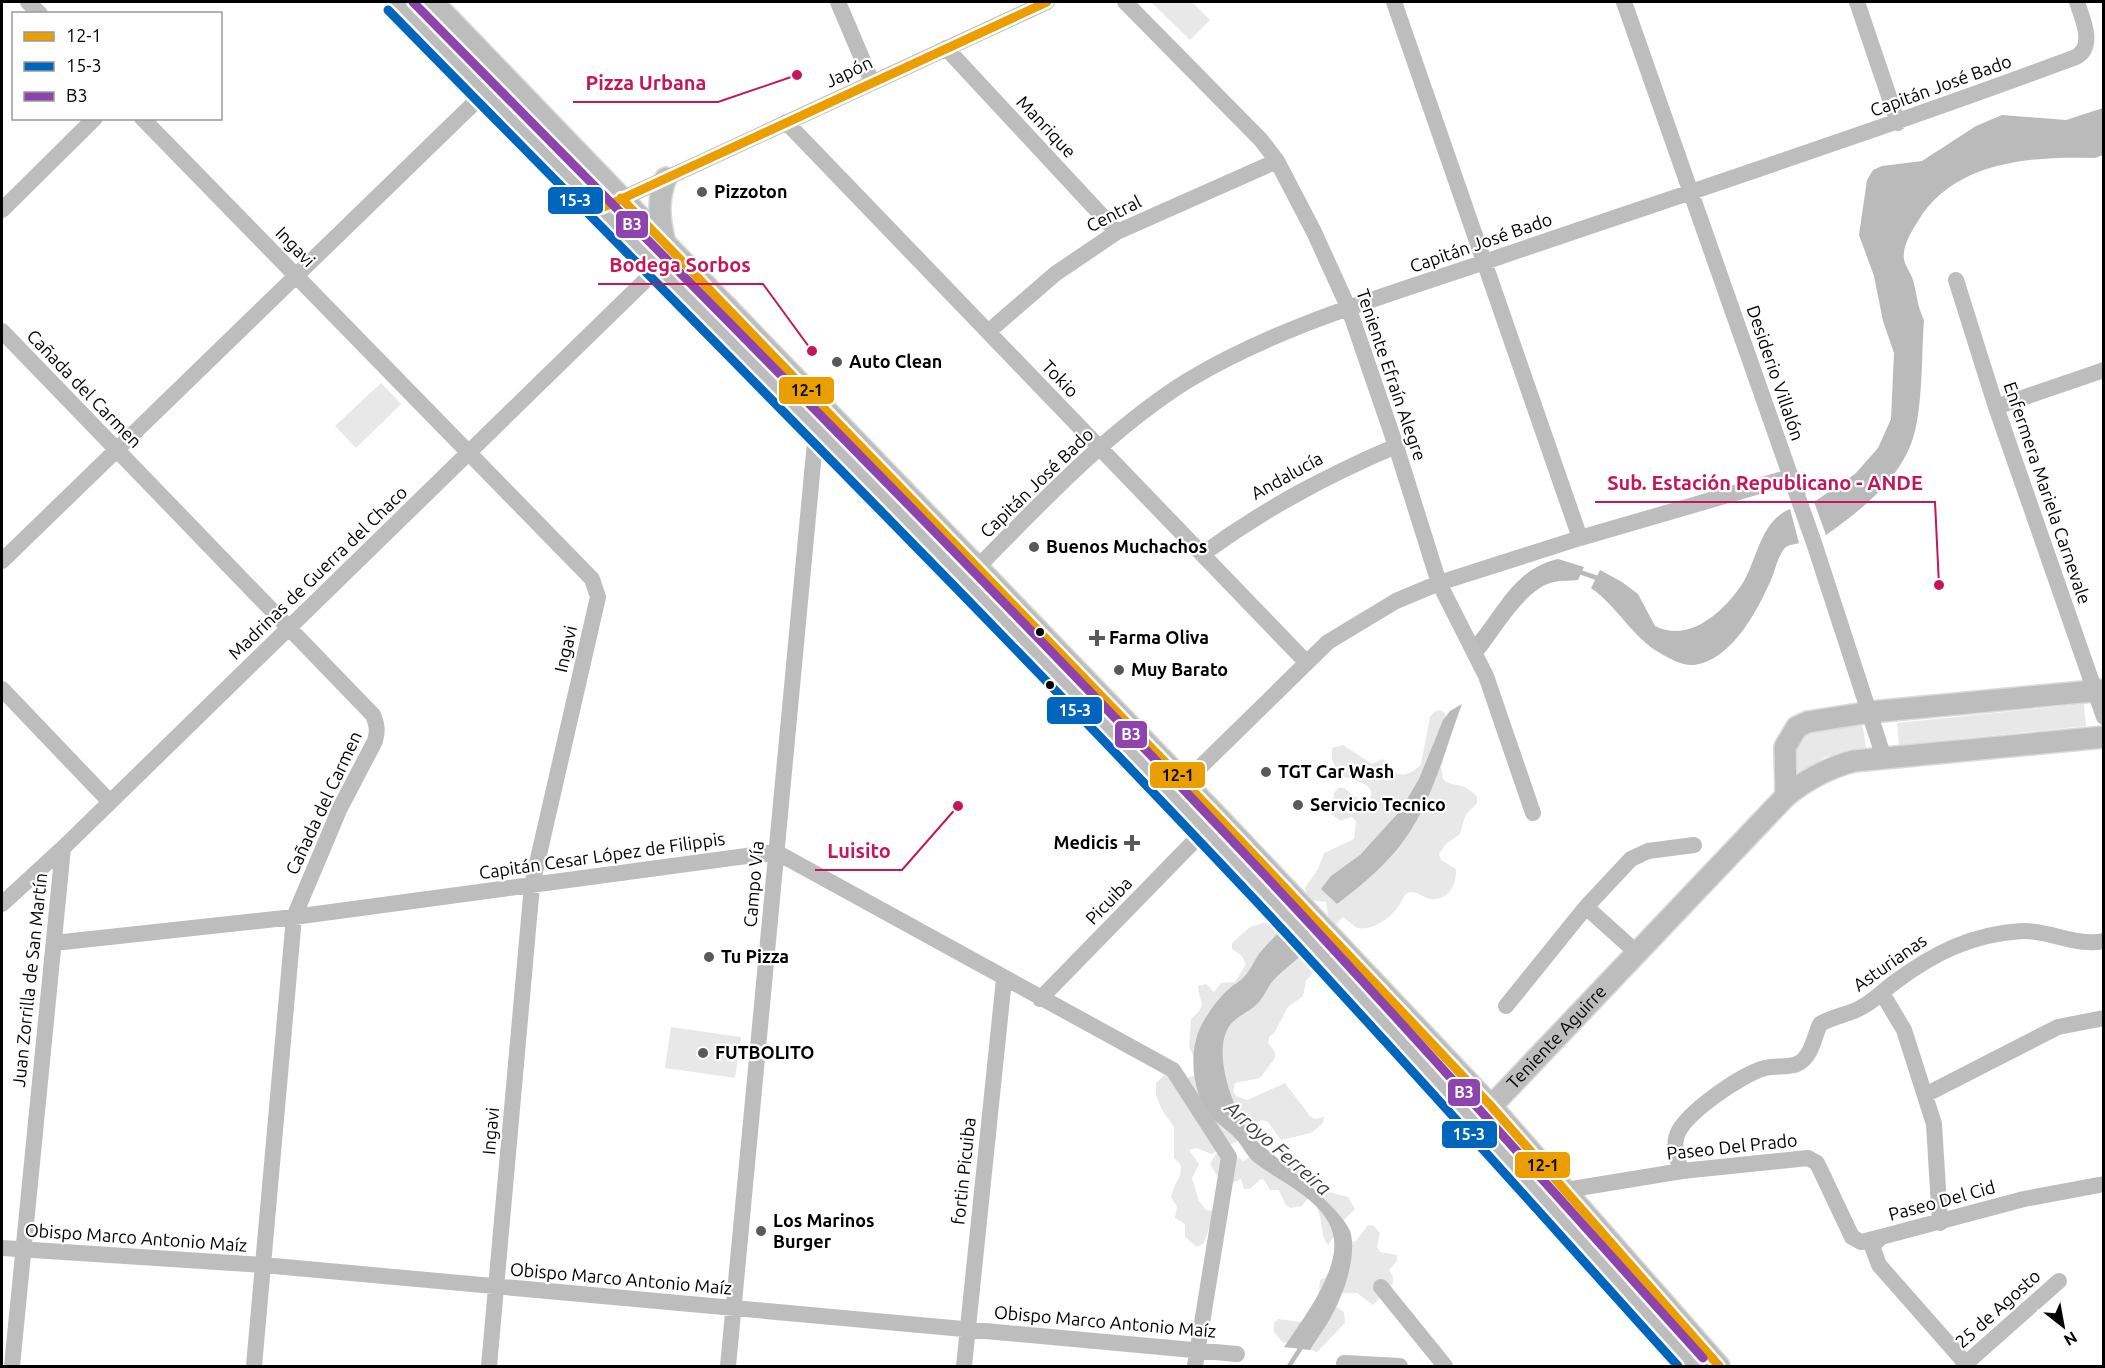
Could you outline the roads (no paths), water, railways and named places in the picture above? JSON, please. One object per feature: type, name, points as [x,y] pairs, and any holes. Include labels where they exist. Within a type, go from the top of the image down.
[{"type":"main road","points":[[397,2],[602,208],[817,430],[971,574]]},
{"type":"main road","points":[[433,2],[819,405],[971,574],[1068,675],[1205,830],[1285,901]]},
{"type":"main road","points":[[665,243],[659,212],[660,193],[666,178]]},
{"type":"main road","points":[[1068,675],[1184,783],[1285,901],[1330,949],[1491,1106],[1719,1366]]},
{"type":"main road","points":[[1786,796],[1785,747],[1797,727],[1808,722],[1871,712],[2099,690]]},
{"type":"main road","name":"Teniente Aguirre","points":[[1476,1122],[1786,796],[1825,770],[1854,761],[2103,737]]},
{"type":"main road","points":[[1330,949],[1540,1196],[1694,1366]]},
{"type":"street","points":[[838,2],[872,82]]},
{"type":"street","name":"Japón","points":[[602,208],[1047,2]]},
{"type":"street","name":"Teniente Efraín Alegre","points":[[1125,2],[1261,140],[1277,161],[1349,309],[1396,446],[1439,583],[1486,676],[1533,813]]},
{"type":"street","points":[[1394,2],[1580,538]]},
{"type":"street","name":"Desiderio Villalón","points":[[1624,2],[1814,543],[1871,712],[1884,758]]},
{"type":"street","points":[[1857,2],[1898,123]]},
{"type":"street","name":"Capitán José Bado","points":[[971,574],[1099,448],[1184,383],[1219,363],[1251,347],[1349,309],[1690,191],[1898,123],[2076,57],[2081,54],[2086,44],[2085,27],[2077,2]]},
{"type":"street","name":"Manrique","points":[[946,48],[1117,232]]},
{"type":"street","points":[[2,561],[504,74]]},
{"type":"street","points":[[2,210],[93,120]]},
{"type":"street","name":"Ingavi","points":[[144,120],[592,579],[597,589],[598,597],[532,885],[489,1366]]},
{"type":"street","name":"Tokio","points":[[786,122],[1099,448],[1204,553],[1306,662]]},
{"type":"street","name":"Central","points":[[988,332],[1055,274],[1117,232],[1277,161]]},
{"type":"street","name":"Madrinas de Guerra del Chaco","points":[[2,904],[63,848],[659,267]]},
{"type":"street","name":"Enfermera Mariela Carnevale","points":[[1956,280],[1996,407],[2099,690],[2103,717]]},
{"type":"street","name":"Cañada del Carmen","points":[[2,331],[373,715],[378,733],[340,808],[294,917],[254,1366]]},
{"type":"street","points":[[1996,407],[2103,369]]},
{"type":"street","name":"Campo Vía","points":[[728,1366],[819,405]]},
{"type":"street","name":"Andalucía","points":[[1204,553],[1278,502],[1342,469],[1396,446]]},
{"type":"street","points":[[1184,783],[1328,642],[1396,601],[1439,583],[1580,538],[1790,477]]},
{"type":"street","points":[[2,689],[110,801]]},
{"type":"street","name":"Picuiba","points":[[1040,999],[1205,830]]},
{"type":"street","points":[[1506,1006],[1586,907],[1630,859],[1648,850],[1694,845]]},
{"type":"street","name":"Juan Zorrilla de San Martín","points":[[12,1366],[63,848]]},
{"type":"street","points":[[776,852],[1173,1070],[1229,1157],[1195,1358]]},
{"type":"street","name":"Capitán Cesar López de Filippis","points":[[54,943],[294,917],[776,852]]},
{"type":"street","points":[[1586,907],[1636,952]]},
{"type":"street","name":"Asturianas","points":[[1682,1171],[1678,1164],[1676,1139],[1687,1120],[1726,1088],[1764,1068],[1797,1064],[1808,1055],[1820,1024],[1863,1007],[1930,957],[1944,950],[1998,934],[2041,931],[2080,942],[2103,941]]},
{"type":"street","name":"fortin Picuiba","points":[[963,1366],[1004,979]]},
{"type":"street","points":[[1882,993],[1904,1030],[1934,1124],[1940,1223]]},
{"type":"street","points":[[1925,1095],[2058,1027],[2103,1018]]},
{"type":"street","name":"Paseo Del Prado","points":[[1540,1196],[1562,1189],[1682,1171],[1813,1159],[1852,1237],[1861,1242],[1881,1237]]},
{"type":"street","name":"Paseo Del Cid","points":[[1966,1366],[1879,1265],[1872,1246],[1881,1237],[2024,1199],[2103,1184]]},
{"type":"street","name":"Obispo Marco Antonio Maíz","points":[[2,1248],[263,1265],[967,1330],[1195,1358],[1237,1354]]},
{"type":"street","name":"25 de Agosto","points":[[1966,1366],[2059,1281]]},
{"type":"street","points":[[1381,1287],[1438,1363]]},
{"type":"street","points":[[1344,1363],[1400,1366]]},
{"type":"waterway","name":"Arroyo Ferreira","points":[[1577,571],[1600,579]]},
{"type":"waterway","name":"Arroyo Ferreira","points":[[1289,1366],[1302,1346]]},
{"type":"place","name":"Pizza Urbana","points":[[797,75]]},
{"type":"place","name":"Pizzoton","points":[[702,192]]},
{"type":"place","name":"Bodega Sorbos","points":[[812,351]]},
{"type":"place","name":"Auto Clean","points":[[837,362]]},
{"type":"place","name":"Buenos Muchachos","points":[[1034,547]]},
{"type":"place","name":"Sub. Estación Republicano - ANDE","points":[[1939,585]]},
{"type":"place","name":"Farma Oliva","points":[[1097,638]]},
{"type":"place","name":"Muy Barato","points":[[1119,670]]},
{"type":"place","name":"TGT Car Wash","points":[[1266,772]]},
{"type":"place","name":"Servicio Tecnico","points":[[1298,805]]},
{"type":"place","name":"Luisito","points":[[958,806]]},
{"type":"place","name":"Medicis","points":[[1132,843]]},
{"type":"place","name":"Tu Pizza","points":[[709,957]]},
{"type":"place","name":"FUTBOLITO","points":[[703,1053]]},
{"type":"place","name":"Los Marinos Burger","points":[[761,1231]]}]
